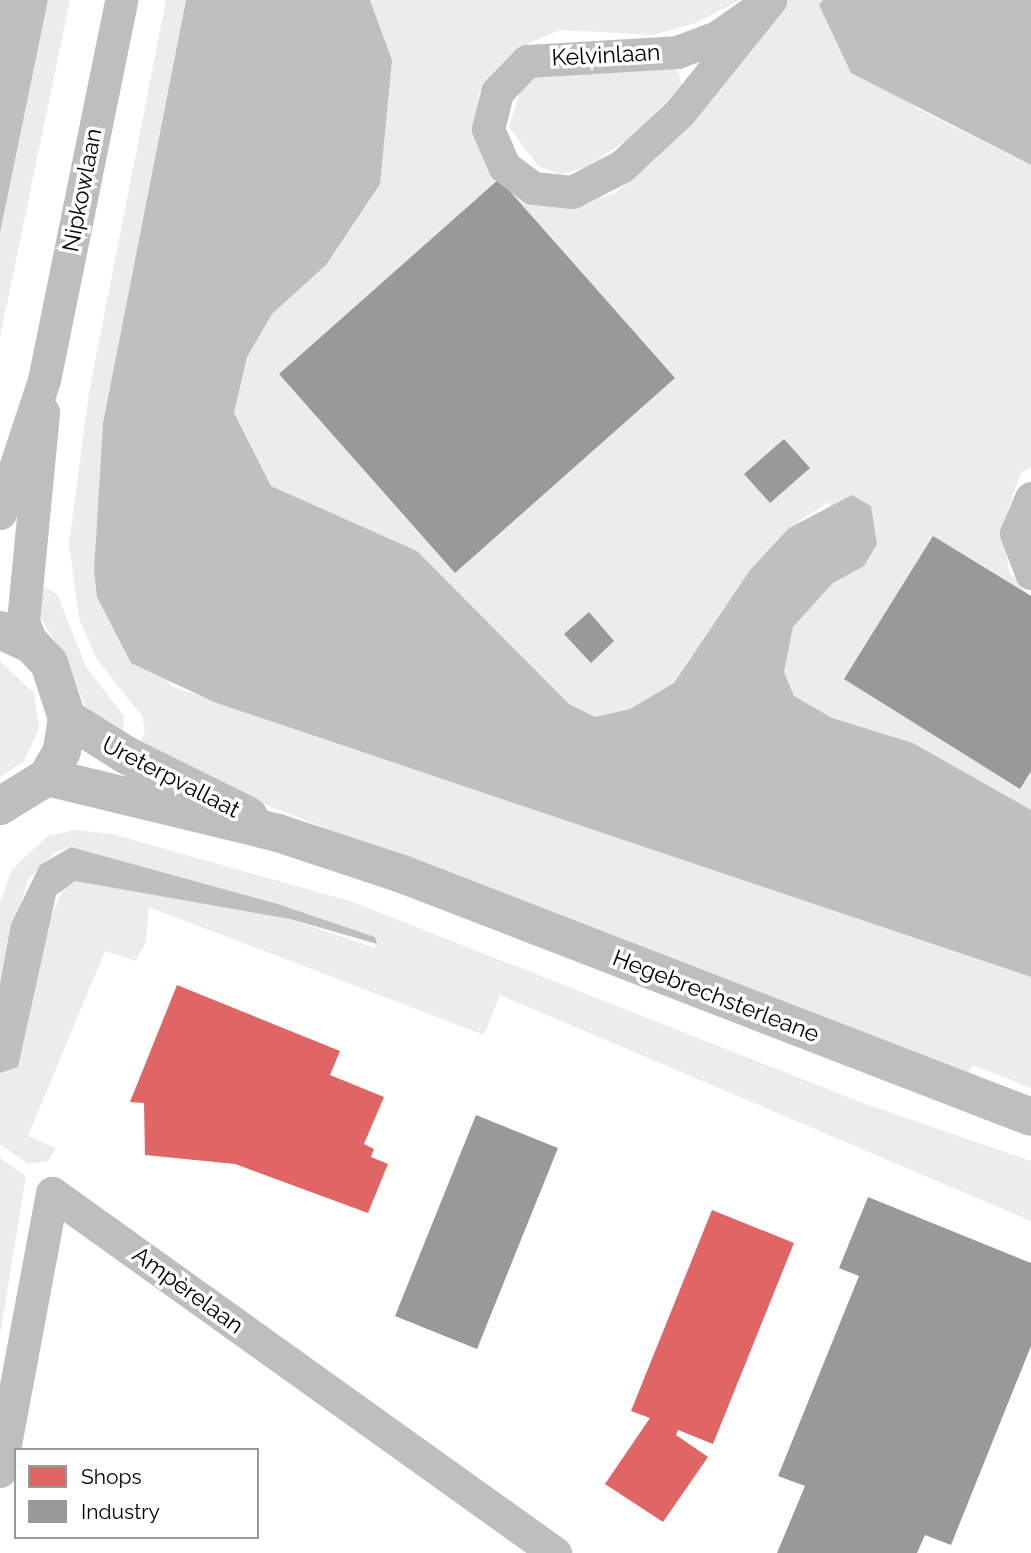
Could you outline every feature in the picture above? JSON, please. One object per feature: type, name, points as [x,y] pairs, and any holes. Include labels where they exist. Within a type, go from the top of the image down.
[{"type":"street","name":"Nipkowlaan","points":[[16,638],[23,621],[44,380],[121,0]]},
{"type":"street","name":"Kelvinlaan","points":[[770,0],[680,112],[622,166],[572,192],[533,188],[504,166],[488,129],[497,92],[527,61],[677,51],[717,37],[770,0]]},
{"type":"street","name":"Nipkowlaan","points":[[0,513],[44,380]]},
{"type":"street","points":[[1031,498],[1016,533],[1031,573]]},
{"type":"street","points":[[0,806],[47,777],[62,751],[67,718],[61,686],[16,638]]},
{"type":"street","name":"Ureterpvallaat","points":[[67,718],[126,755],[278,833]]},
{"type":"street","name":"Ureterpvallaat","points":[[47,777],[278,833],[402,874]]},
{"type":"street","name":"Hegebrechsterleane","points":[[402,874],[1031,1118]]},
{"type":"street","name":"Ampèrelaan","points":[[0,1471],[52,1193],[555,1553]]},
{"type":"shaded area","points":[[0,0],[48,0],[0,233]]},
{"type":"shaded area","points":[[48,0],[70,0],[0,337],[0,233]]},
{"type":"shaded area","points":[[166,0],[186,0],[103,423],[94,570],[171,686],[1031,977],[1031,1088],[973,1065],[964,1080],[221,787],[138,746],[145,731],[142,716],[96,658],[79,618],[69,544],[89,393]]},
{"type":"shaded area","points":[[186,0],[370,0],[392,60],[380,184],[326,265],[272,314],[247,357],[234,413],[271,486],[417,551],[569,704],[595,717],[630,709],[674,683],[750,570],[789,528],[852,495],[871,506],[877,544],[864,566],[833,583],[793,627],[784,672],[794,696],[832,718],[913,743],[1031,810],[1031,977],[214,702],[131,663],[97,597],[94,570],[103,423]]},
{"type":"shaded area","points":[[370,0],[740,0],[696,23],[653,35],[560,30],[529,43],[479,93],[475,137],[577,204],[613,194],[654,161],[788,0],[823,0],[819,5],[916,108],[1031,165],[1031,467],[1021,473],[1002,526],[1009,572],[1031,597],[1031,810],[913,743],[832,718],[794,696],[784,672],[793,627],[833,583],[864,566],[829,502],[789,528],[750,570],[674,683],[630,709],[595,717],[569,704],[417,551],[271,486],[234,413],[247,357],[272,314],[326,265],[392,60]]},
{"type":"shaded area","points":[[823,0],[1031,0],[1031,165],[851,73],[819,5]]},
{"type":"shaded area","points":[[664,66],[678,70],[682,87],[626,141],[585,168],[560,174],[538,166],[509,127],[523,82],[545,69]]},
{"type":"shaded area","points":[[38,584],[57,594],[86,667],[124,716],[123,738],[90,719],[69,664],[40,617]]},
{"type":"shaded area","points":[[0,661],[34,693],[39,729],[24,761],[0,777]]},
{"type":"shaded area","points":[[74,830],[112,834],[353,902],[863,1103],[1031,1161],[1031,1221],[500,995],[484,1035],[149,907],[146,941],[136,961],[105,951],[28,1136],[56,1148],[48,1161],[28,1164],[0,1144],[0,1073],[18,1067],[48,925],[64,885],[76,881],[137,889],[290,919],[375,948],[375,937],[278,904],[71,847],[56,852],[27,881],[0,984],[0,902],[12,869],[48,836]]},
{"type":"shaded area","points":[[71,847],[278,904],[375,937],[377,944],[290,919],[75,881],[56,895],[18,1067],[0,1073],[0,984],[11,924],[40,865]]},
{"type":"shaded area","points":[[0,1158],[26,1176],[0,1336]]},
{"type":"building: Shops","points":[[177,985],[340,1051],[330,1075],[384,1097],[364,1144],[374,1149],[371,1157],[388,1164],[368,1213],[235,1164],[145,1155],[144,1103],[130,1102]]},
{"type":"building: Shops","points":[[712,1210],[794,1243],[713,1444],[678,1430],[676,1435],[708,1457],[663,1522],[605,1484],[650,1418],[631,1411]]},
{"type":"building: Industry","points":[[499,179],[675,378],[455,573],[279,374]]},
{"type":"building: Industry","points":[[784,439],[810,468],[770,503],[744,474]]},
{"type":"building: Industry","points":[[933,536],[1031,596],[1031,771],[1020,789],[844,679]]},
{"type":"building: Industry","points":[[589,612],[614,641],[591,663],[564,634]]},
{"type":"building: Industry","points":[[476,1115],[558,1148],[477,1349],[395,1316]]},
{"type":"building: Industry","points":[[868,1197],[1031,1263],[1031,1346],[951,1545],[925,1535],[917,1553],[777,1553],[805,1486],[778,1476],[859,1276],[839,1268]]}]
